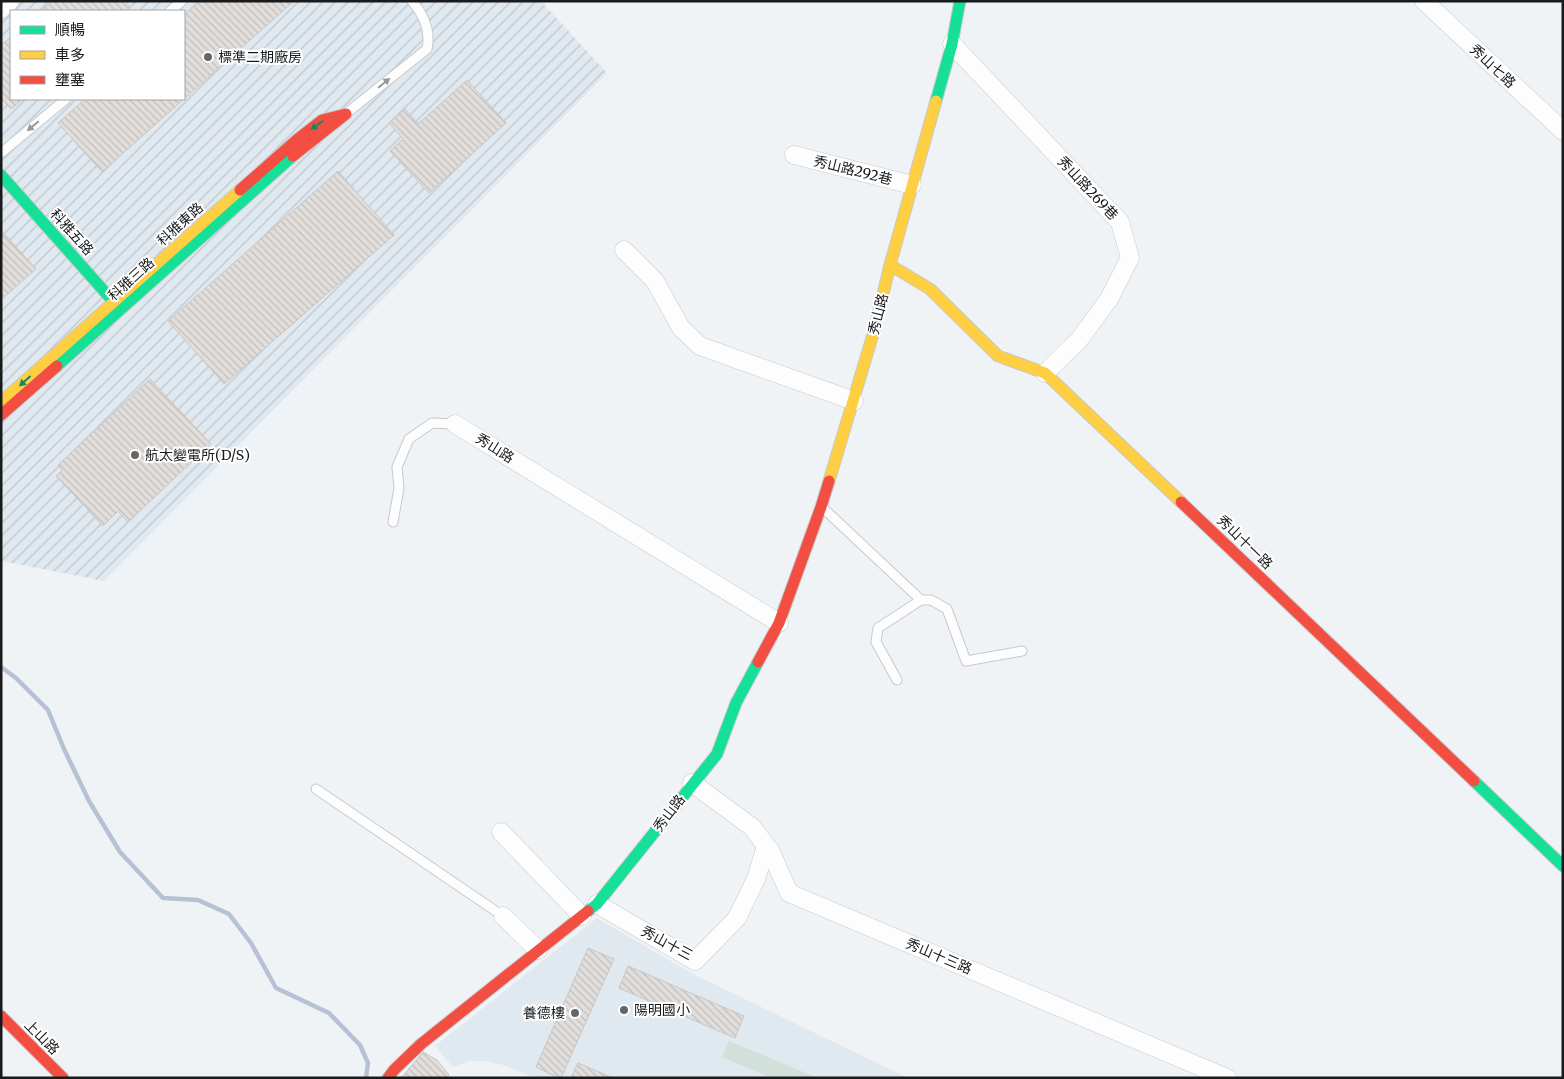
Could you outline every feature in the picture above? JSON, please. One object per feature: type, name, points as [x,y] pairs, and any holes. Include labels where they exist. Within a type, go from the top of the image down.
[{"type":"street","points":[[1,9],[10,1]]},
{"type":"street","name":"秀山路","points":[[388,1078],[421,1044],[597,904],[716,754],[736,703],[779,623],[821,507],[874,332],[890,265],[952,44],[960,1]]},
{"type":"street","name":"秀山七路","points":[[1424,1],[1563,131]]},
{"type":"street","name":"秀山路269巷","points":[[952,44],[1120,222],[1130,258],[1109,300],[1078,340],[1045,373]]},
{"type":"street","name":"科雅三路","points":[[1,415],[117,306],[304,146],[346,114]]},
{"type":"street","name":"科雅東路","points":[[1,402],[117,306],[299,138],[322,120],[346,114]]},
{"type":"street","name":"秀山路292巷","points":[[794,155],[912,185]]},
{"type":"street","name":"科雅五路","points":[[1,175],[117,306]]},
{"type":"street","points":[[624,250],[655,281],[681,328],[700,346],[854,401]]},
{"type":"street","name":"秀山十一路","points":[[890,265],[930,289],[998,356],[1045,373],[1563,866]]},
{"type":"street","name":"秀山路","points":[[455,424],[779,623]]},
{"type":"street","name":"秀山十三路","points":[[692,783],[752,827],[771,852],[789,892],[1227,1078]]},
{"type":"street","points":[[501,832],[582,916]]},
{"type":"street","name":"秀山十三","points":[[597,904],[695,961],[737,918],[756,879],[766,846]]},
{"type":"street","points":[[503,916],[538,950]]},
{"type":"street","name":"上山路","points":[[1,1016],[63,1078]]},
{"type":"lane","points":[[171,10],[182,1]]},
{"type":"lane","points":[[346,114],[427,49],[429,40],[428,28],[421,12],[412,1]]},
{"type":"lane","points":[[1,153],[65,100]]},
{"type":"lane","name":"秀山路","points":[[393,522],[399,488],[397,467],[409,439],[432,423],[455,424]]},
{"type":"lane","points":[[821,507],[921,600]]},
{"type":"lane","points":[[897,680],[876,642],[878,628],[921,600],[931,600],[947,609],[966,661],[1022,651]]},
{"type":"lane","points":[[316,789],[503,916]]},
{"type":"shaded area","points":[[1,1],[541,1],[607,73],[104,581],[1,561]]},
{"type":"shaded area","name":"陽明國小","points":[[597,918],[693,974],[908,1078],[535,1078],[503,1065],[487,1061],[470,1061],[453,1067],[435,1046]]},
{"type":"shaded area","points":[[729,1041],[818,1078],[771,1078],[722,1057]]},
{"type":"building","points":[[52,1],[125,1],[130,7],[126,10],[41,10]]},
{"type":"building","points":[[199,1],[294,1],[185,98],[185,14]]},
{"type":"building","points":[[10,38],[10,100],[22,100],[11,109],[1,98],[1,45]]},
{"type":"building","points":[[467,80],[506,123],[429,193],[390,151],[403,139],[389,123],[405,109],[418,124]]},
{"type":"building","points":[[84,100],[183,100],[102,172],[58,123]]},
{"type":"building","points":[[338,171],[394,235],[224,384],[168,321]]},
{"type":"building","points":[[1,230],[36,269],[1,300]]},
{"type":"building","name":"航太變電所(D/S)","points":[[150,379],[211,444],[128,522],[118,511],[103,526],[56,476],[62,470],[58,465]]},
{"type":"building","name":"養德樓","points":[[588,948],[614,959],[561,1078],[559,1078],[536,1067]]},
{"type":"building","points":[[628,966],[744,1016],[735,1038],[619,988]]},
{"type":"building","points":[[423,1052],[437,1060],[449,1075],[446,1078],[401,1078]]},
{"type":"building","points":[[578,1063],[613,1078],[571,1078]]},
{"type":"waterway","points":[[1,667],[16,678],[48,710],[89,801],[120,852],[163,898],[198,900],[229,914],[251,943],[276,988],[329,1013],[360,1045],[368,1063],[366,1078]]},
{"type":"traffic: fast","points":[[936,101],[952,44],[960,1]]},
{"type":"traffic: fast","points":[[57,366],[293,156]]},
{"type":"traffic: fast","points":[[1,175],[120,309]]},
{"type":"traffic: fast","points":[[588,911],[597,904],[717,754],[736,703],[758,662]]},
{"type":"traffic: fast","points":[[1474,781],[1563,866]]},
{"type":"traffic: slow","points":[[829,481],[874,331],[890,265],[936,101]]},
{"type":"traffic: slow","points":[[1,402],[240,190]]},
{"type":"traffic: slow","points":[[890,265],[930,289],[998,356],[1045,373],[1181,502]]},
{"type":"traffic: jam","points":[[240,190],[322,120],[346,114],[293,156]]},
{"type":"traffic: jam","points":[[1,415],[57,366]]},
{"type":"traffic: jam","points":[[758,662],[779,623],[829,481]]},
{"type":"traffic: jam","points":[[1181,502],[1474,781]]},
{"type":"traffic: jam","points":[[388,1078],[421,1044],[588,911]]},
{"type":"traffic: jam","points":[[1,1016],[63,1078]]},
{"type":"place","name":"標準二期廠房","points":[[208,57]]},
{"type":"place","name":"航太變電所(D/S)","points":[[135,455]]},
{"type":"place","name":"陽明國小","points":[[624,1010]]},
{"type":"place","name":"養德樓","points":[[575,1013]]}]
